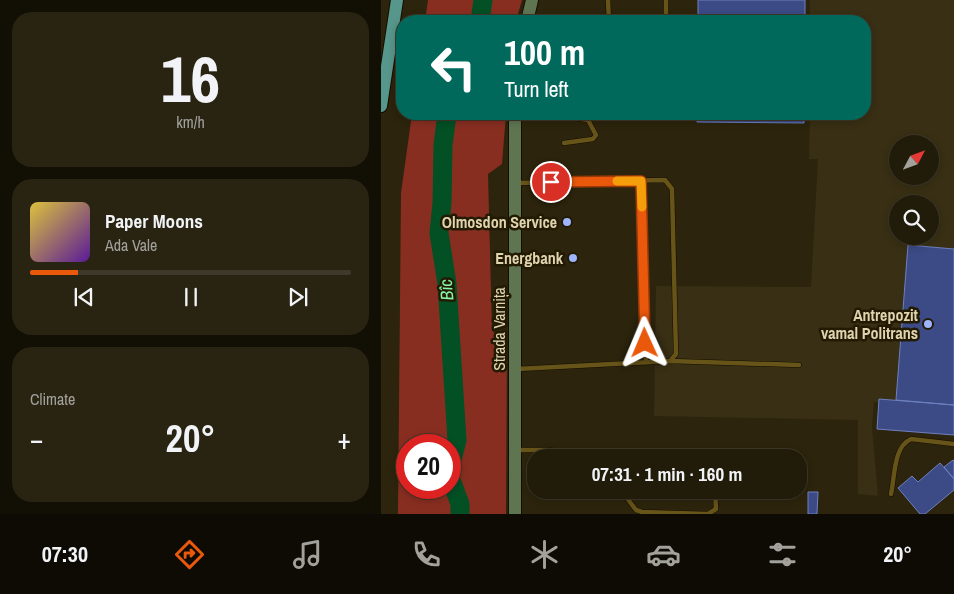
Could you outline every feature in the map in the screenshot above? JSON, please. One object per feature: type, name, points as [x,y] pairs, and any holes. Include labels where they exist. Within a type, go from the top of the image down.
[{"type":"main road","points":[[381,106],[386,53],[397,0]]},
{"type":"main road","points":[[400,15],[405,0]]},
{"type":"main road","points":[[386,53],[396,25]]},
{"type":"street","points":[[528,15],[531,0]]},
{"type":"street","name":"Strada Varnița","points":[[515,120],[515,514]]},
{"type":"lane","points":[[608,0],[609,15]]},
{"type":"lane","points":[[666,0],[666,15]]},
{"type":"lane","points":[[564,143],[593,139],[596,135],[588,120]]},
{"type":"lane","points":[[515,183],[665,180],[672,189],[676,354],[669,361]]},
{"type":"lane","points":[[641,181],[646,361]]},
{"type":"lane","points":[[515,370],[646,361],[799,365]]},
{"type":"lane","points":[[891,494],[899,450],[906,441],[911,439],[954,444]]},
{"type":"lane","points":[[515,450],[527,450]]},
{"type":"lane","points":[[628,499],[636,510],[642,512],[709,514],[716,509],[715,499]]},
{"type":"shaded area","points":[[428,0],[522,0],[518,15],[426,15]]},
{"type":"shaded area","points":[[810,0],[954,0],[954,408],[874,402],[872,427],[878,496],[858,494],[858,420],[654,416],[656,286],[811,287],[818,159],[809,159],[810,120],[871,120],[871,15],[810,15]]},
{"type":"shaded area","points":[[411,120],[506,120],[502,164],[488,174],[492,331],[507,340],[506,514],[398,514],[398,499],[461,499],[461,434],[399,434],[401,193]]},
{"type":"building","points":[[698,0],[805,0],[805,15],[698,15]]},
{"type":"building","points":[[697,120],[804,120],[804,123],[697,122]]},
{"type":"building","name":"Antrepozit vamal Politrans","points":[[908,245],[954,249],[954,405],[896,400]]},
{"type":"building","points":[[879,399],[954,405],[954,435],[877,429]]},
{"type":"building","points":[[954,461],[954,479],[944,467]]},
{"type":"building","points":[[940,463],[954,479],[954,490],[925,514],[920,514],[898,488],[912,476],[918,482]]},
{"type":"building","points":[[808,492],[818,492],[817,514],[808,514]]},
{"type":"waterway","name":"Bîc","points":[[481,15],[483,0]]},
{"type":"waterway","name":"Bîc","points":[[446,120],[443,145],[442,203],[439,233],[447,284],[457,434]]},
{"type":"waterway","name":"Bîc","points":[[458,499],[460,514]]},
{"type":"slow traffic","points":[[617,181],[641,181],[642,207]]},
{"type":"place","name":"Olmosdon Service","points":[[567,222]]},
{"type":"place","name":"Energbank","points":[[573,258]]},
{"type":"place","name":"Antrepozit vamal Politrans","points":[[928,324]]},
{"type":"route","points":[[551,182],[641,181],[645,343]]}]
